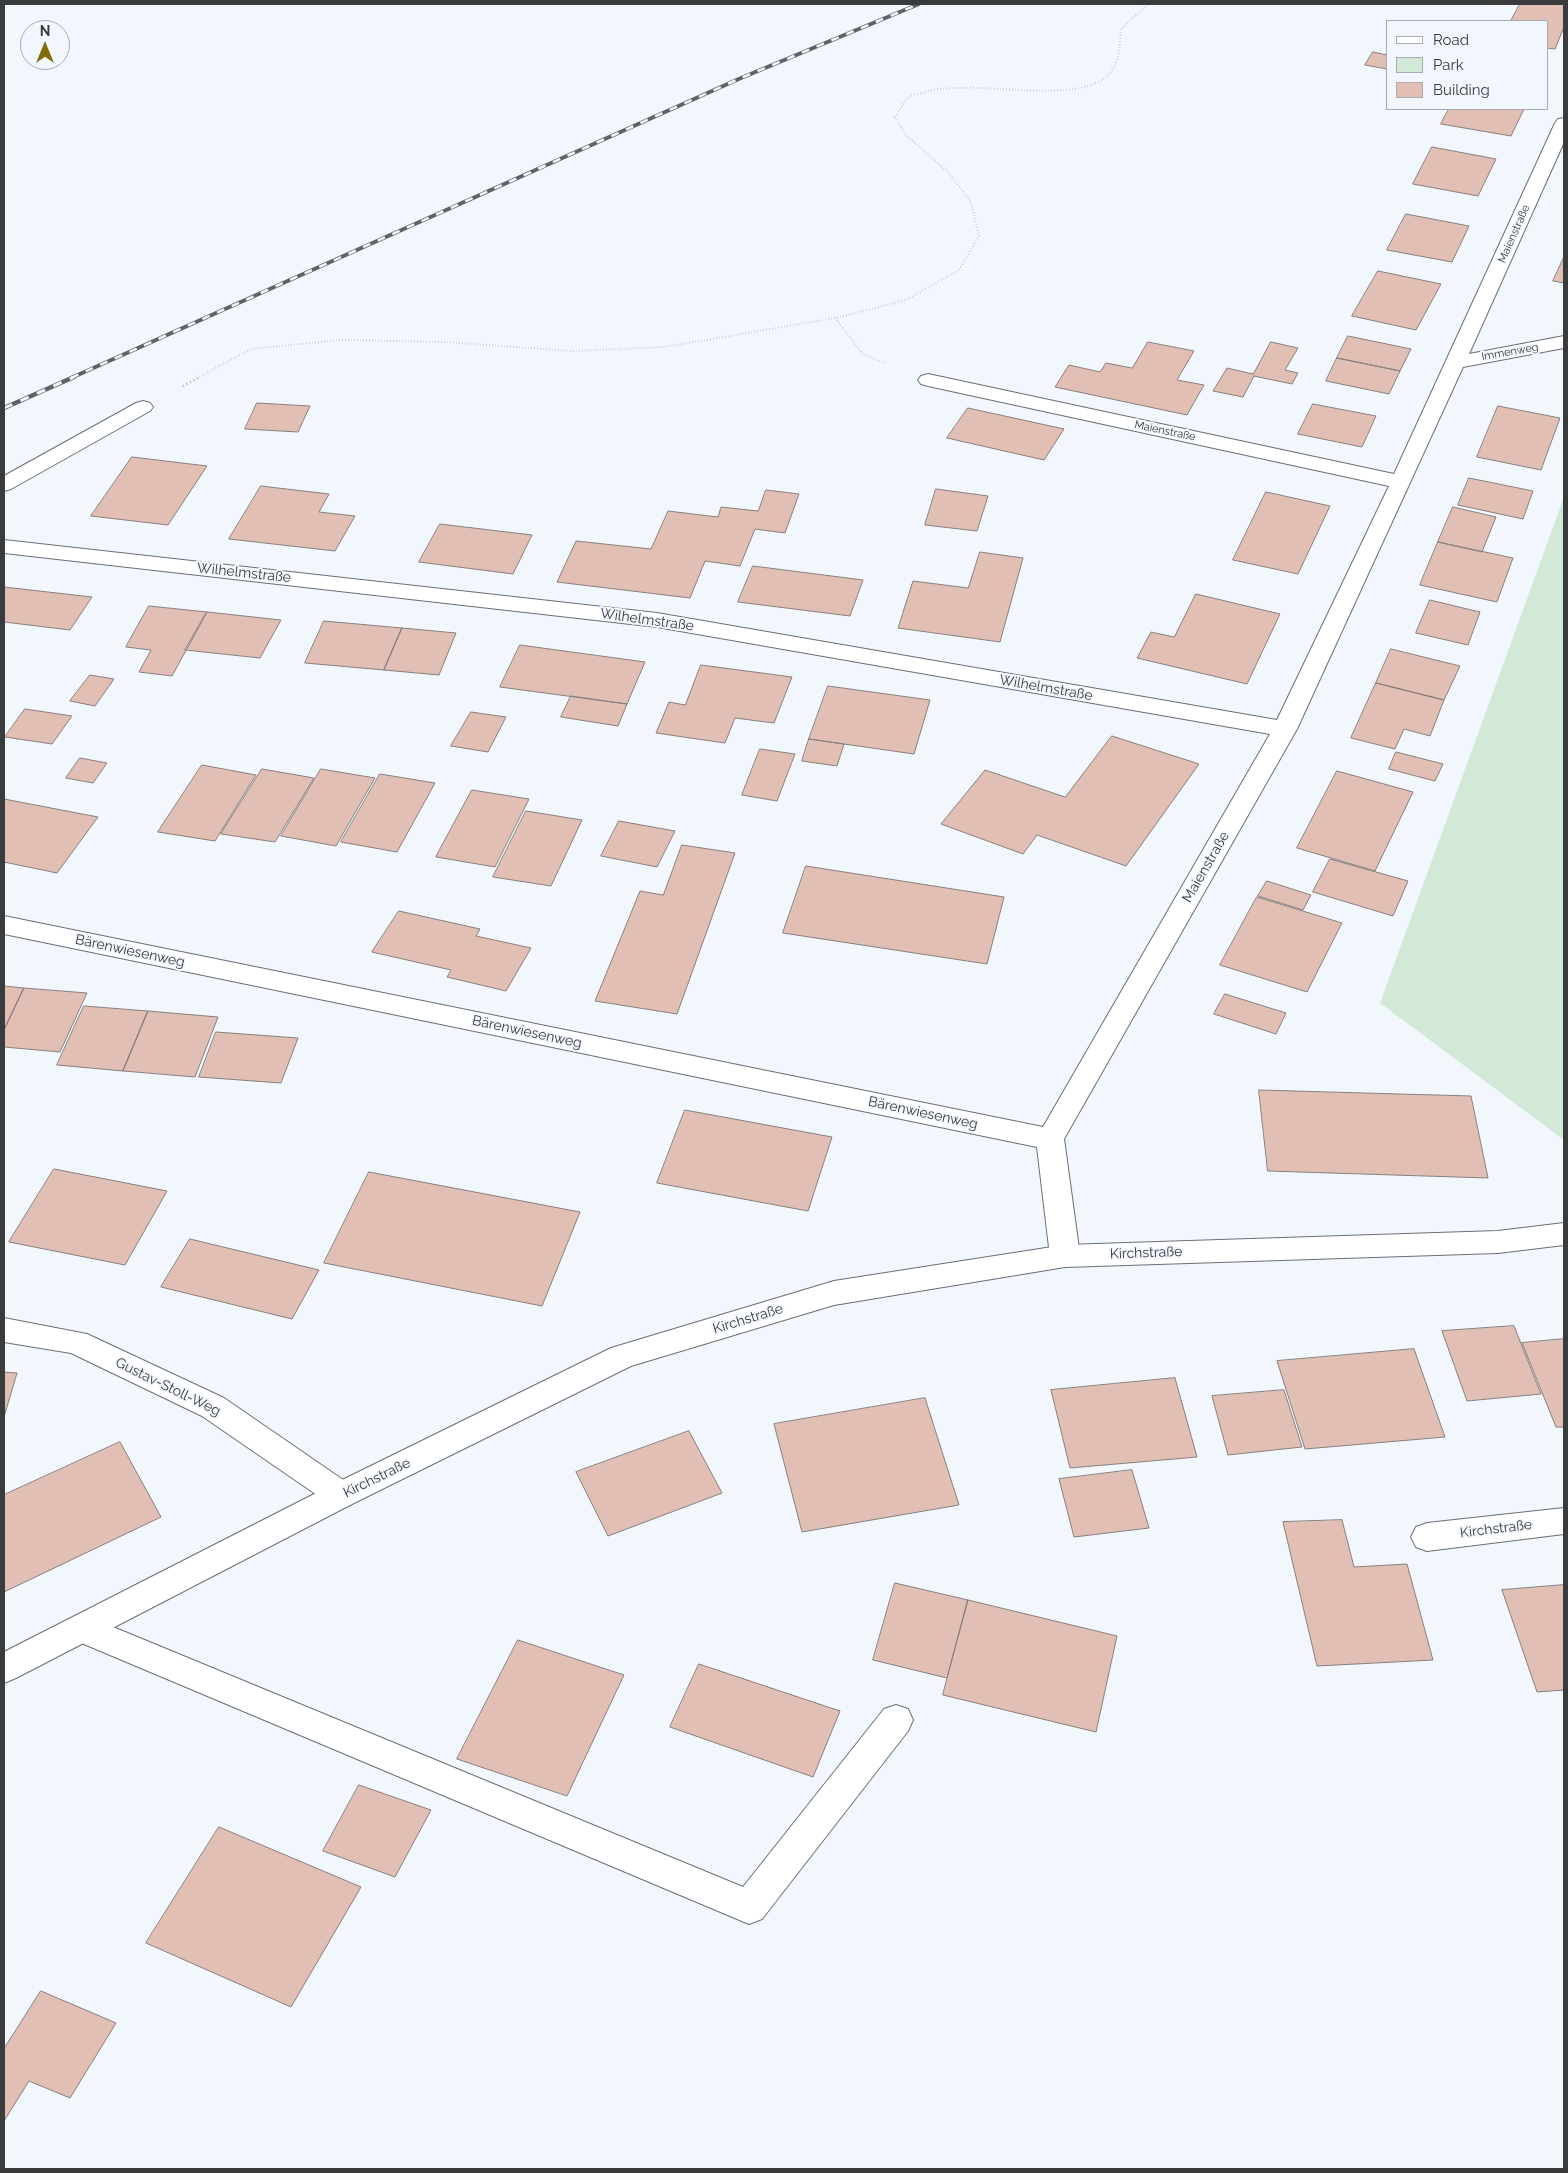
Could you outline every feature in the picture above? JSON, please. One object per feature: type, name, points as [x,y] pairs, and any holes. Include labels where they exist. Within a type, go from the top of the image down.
[{"type":"street","name":"Maienstraße","points":[[1050,1139],[1285,729],[1401,482],[1564,123]]},
{"type":"street","name":"Immenweg","points":[[1456,362],[1564,342]]},
{"type":"street","name":"Maienstraße","points":[[928,380],[1401,482]]},
{"type":"street","points":[[4,485],[143,407]]},
{"type":"street","name":"Wilhelmstraße","points":[[4,546],[657,620],[1285,729]]},
{"type":"street","name":"Bärenwiesenweg","points":[[4,926],[1050,1139]]},
{"type":"street","points":[[1050,1139],[1065,1256]]},
{"type":"street","name":"Kirchstraße","points":[[8,1664],[84,1629],[341,1495],[622,1357],[834,1293],[1065,1256],[1498,1242],[1564,1234]]},
{"type":"street","name":"Gustav-Stoll-Weg","points":[[4,1330],[76,1342],[213,1407],[341,1495]]},
{"type":"street","name":"Kirchstraße","points":[[1427,1537],[1564,1521]]},
{"type":"street","points":[[84,1629],[749,1908],[896,1720]]},
{"type":"path","points":[[143,407],[251,349],[340,340],[446,342],[571,351],[665,347],[835,318],[906,300],[959,270],[979,236],[971,202],[948,172],[906,135],[895,117],[908,98],[944,87],[990,87],[1051,91],[1084,87],[1105,78],[1119,55],[1121,29],[1148,4]]},
{"type":"path","points":[[835,318],[862,354],[928,380]]},
{"type":"green space","points":[[1564,497],[1564,1140],[1380,1003]]},
{"type":"building","points":[[1520,4],[1564,4],[1564,27],[1555,49],[1548,48],[1548,20],[1512,20]]},
{"type":"building","points":[[1373,52],[1386,55],[1386,69],[1365,65]]},
{"type":"building","points":[[1448,110],[1524,110],[1511,136],[1441,124]]},
{"type":"building","points":[[1432,147],[1496,159],[1478,196],[1413,184]]},
{"type":"building","points":[[1406,214],[1469,226],[1452,262],[1387,250]]},
{"type":"building","points":[[1564,257],[1564,283],[1553,281]]},
{"type":"building","points":[[1378,271],[1441,284],[1416,330],[1352,316]]},
{"type":"building","points":[[1348,336],[1411,349],[1400,371],[1337,358]]},
{"type":"building","points":[[1148,342],[1194,351],[1177,380],[1204,385],[1187,415],[1055,387],[1069,365],[1100,372],[1106,363],[1132,368]]},
{"type":"building","points":[[1271,342],[1298,348],[1285,370],[1298,373],[1292,384],[1254,376],[1243,397],[1213,391],[1227,368],[1253,374]]},
{"type":"building","points":[[1337,358],[1400,371],[1389,394],[1326,381]]},
{"type":"building","points":[[257,403],[310,406],[298,432],[245,429]]},
{"type":"building","points":[[1313,404],[1376,416],[1362,447],[1298,434]]},
{"type":"building","points":[[1498,406],[1560,418],[1541,470],[1477,457]]},
{"type":"building","points":[[968,408],[1064,429],[1044,460],[947,438]]},
{"type":"building","points":[[132,457],[207,466],[168,525],[91,516]]},
{"type":"building","points":[[1469,478],[1533,491],[1523,519],[1458,505]]},
{"type":"building","points":[[261,486],[329,494],[319,512],[355,516],[335,551],[229,539]]},
{"type":"building","points":[[936,489],[988,496],[977,531],[925,525]]},
{"type":"building","points":[[766,490],[799,494],[785,533],[755,529],[740,566],[705,561],[690,598],[557,582],[576,541],[651,549],[668,511],[718,517],[721,507],[758,511]]},
{"type":"building","points":[[1266,492],[1330,506],[1298,574],[1233,560]]},
{"type":"building","points":[[1453,507],[1496,517],[1482,552],[1438,542]]},
{"type":"building","points":[[440,524],[532,535],[513,574],[419,562]]},
{"type":"building","points":[[1438,542],[1513,558],[1497,602],[1420,585]]},
{"type":"building","points":[[980,552],[1023,558],[1000,642],[898,628],[913,581],[968,588]]},
{"type":"building","points":[[753,566],[863,580],[850,616],[738,602]]},
{"type":"building","points":[[4,587],[92,597],[70,630],[4,622]]},
{"type":"building","points":[[1196,594],[1280,614],[1247,684],[1137,658],[1151,632],[1174,637]]},
{"type":"building","points":[[1430,600],[1480,612],[1468,645],[1416,633]]},
{"type":"building","points":[[149,606],[207,612],[172,676],[139,672],[151,650],[126,647]]},
{"type":"building","points":[[207,612],[281,620],[260,658],[185,650]]},
{"type":"building","points":[[324,621],[402,628],[384,670],[305,663]]},
{"type":"building","points":[[402,628],[456,633],[439,675],[384,670]]},
{"type":"building","points":[[520,645],[645,662],[627,704],[500,687]]},
{"type":"building","points":[[1391,649],[1460,666],[1444,700],[1376,683]]},
{"type":"building","points":[[701,665],[792,677],[774,723],[735,718],[725,743],[656,733],[669,702],[685,705]]},
{"type":"building","points":[[90,675],[114,679],[95,706],[70,701]]},
{"type":"building","points":[[1376,683],[1444,700],[1430,736],[1404,729],[1395,749],[1351,738]]},
{"type":"building","points":[[828,686],[930,700],[914,754],[809,739]]},
{"type":"building","points":[[571,696],[627,704],[618,726],[561,717]]},
{"type":"building","points":[[25,709],[72,716],[52,744],[5,737]]},
{"type":"building","points":[[471,712],[506,717],[488,752],[451,746]]},
{"type":"building","points":[[1112,736],[1199,764],[1126,866],[1037,835],[1023,854],[941,824],[985,770],[1065,797]]},
{"type":"building","points":[[809,739],[844,744],[837,766],[802,761]]},
{"type":"building","points":[[760,749],[795,754],[777,801],[742,795]]},
{"type":"building","points":[[1396,752],[1443,764],[1435,781],[1389,769]]},
{"type":"building","points":[[80,758],[107,763],[93,783],[66,778]]},
{"type":"building","points":[[202,765],[256,775],[215,841],[158,832]]},
{"type":"building","points":[[262,769],[314,778],[275,842],[221,834]]},
{"type":"building","points":[[321,769],[375,778],[336,846],[281,836]]},
{"type":"building","points":[[1337,771],[1413,792],[1375,871],[1297,848]]},
{"type":"building","points":[[380,774],[435,783],[397,852],[341,842]]},
{"type":"building","points":[[472,790],[529,799],[495,867],[436,857]]},
{"type":"building","points":[[4,799],[98,817],[57,873],[4,862]]},
{"type":"building","points":[[526,811],[582,820],[551,886],[493,877]]},
{"type":"building","points":[[619,821],[675,831],[657,867],[601,856]]},
{"type":"building","points":[[682,845],[735,853],[677,1014],[595,1001],[640,891],[663,895]]},
{"type":"building","points":[[1330,859],[1408,881],[1393,916],[1313,892]]},
{"type":"building","points":[[806,866],[1004,897],[987,964],[783,933]]},
{"type":"building","points":[[1267,881],[1311,895],[1303,910],[1258,896]]},
{"type":"building","points":[[1257,897],[1342,923],[1307,992],[1220,965]]},
{"type":"building","points":[[399,911],[480,929],[476,936],[531,948],[506,991],[447,977],[451,970],[372,952]]},
{"type":"building","points":[[4,986],[24,988],[4,1030]]},
{"type":"building","points":[[24,988],[87,993],[60,1052],[4,1047],[4,1030]]},
{"type":"building","points":[[1225,994],[1286,1013],[1276,1034],[1214,1014]]},
{"type":"building","points":[[84,1006],[148,1011],[123,1071],[57,1065]]},
{"type":"building","points":[[148,1011],[218,1017],[195,1077],[123,1071]]},
{"type":"building","points":[[216,1032],[298,1038],[281,1083],[199,1077]]},
{"type":"building","points":[[1259,1090],[1471,1096],[1488,1178],[1268,1171]]},
{"type":"building","points":[[685,1110],[832,1137],[808,1211],[657,1183]]},
{"type":"building","points":[[54,1169],[167,1191],[125,1265],[9,1242]]},
{"type":"building","points":[[369,1172],[580,1212],[542,1306],[324,1263]]},
{"type":"building","points":[[190,1239],[319,1270],[292,1319],[161,1287]]},
{"type":"building","points":[[1514,1326],[1541,1394],[1467,1401],[1442,1331]]},
{"type":"building","points":[[1564,1339],[1564,1427],[1556,1427],[1522,1343]]},
{"type":"building","points":[[1414,1349],[1445,1437],[1305,1449],[1277,1361]]},
{"type":"building","points":[[4,1372],[17,1373],[4,1417]]},
{"type":"building","points":[[1175,1378],[1197,1457],[1070,1468],[1051,1390]]},
{"type":"building","points":[[1284,1390],[1302,1447],[1228,1455],[1212,1396]]},
{"type":"building","points":[[925,1398],[959,1505],[802,1532],[774,1424]]},
{"type":"building","points":[[689,1431],[722,1493],[608,1536],[576,1472]]},
{"type":"building","points":[[120,1442],[161,1517],[4,1592],[4,1495]]},
{"type":"building","points":[[1132,1470],[1149,1528],[1074,1537],[1059,1479]]},
{"type":"building","points":[[1342,1520],[1354,1567],[1407,1564],[1433,1660],[1317,1666],[1283,1522]]},
{"type":"building","points":[[895,1583],[968,1600],[947,1678],[873,1660]]},
{"type":"building","points":[[1564,1585],[1564,1690],[1537,1692],[1502,1590]]},
{"type":"building","points":[[968,1600],[1117,1636],[1096,1732],[943,1695]]},
{"type":"building","points":[[518,1640],[624,1675],[567,1796],[457,1759]]},
{"type":"building","points":[[699,1664],[840,1711],[813,1777],[670,1727]]},
{"type":"building","points":[[359,1785],[431,1810],[395,1877],[323,1851]]},
{"type":"building","points":[[219,1827],[361,1887],[291,2007],[146,1943]]},
{"type":"building","points":[[41,1991],[116,2023],[70,2098],[29,2081],[4,2121],[4,2049]]},
{"type":"railway","points":[[71,378],[741,78],[919,4]]},
{"type":"railway","points":[[4,408],[74,377]]}]
